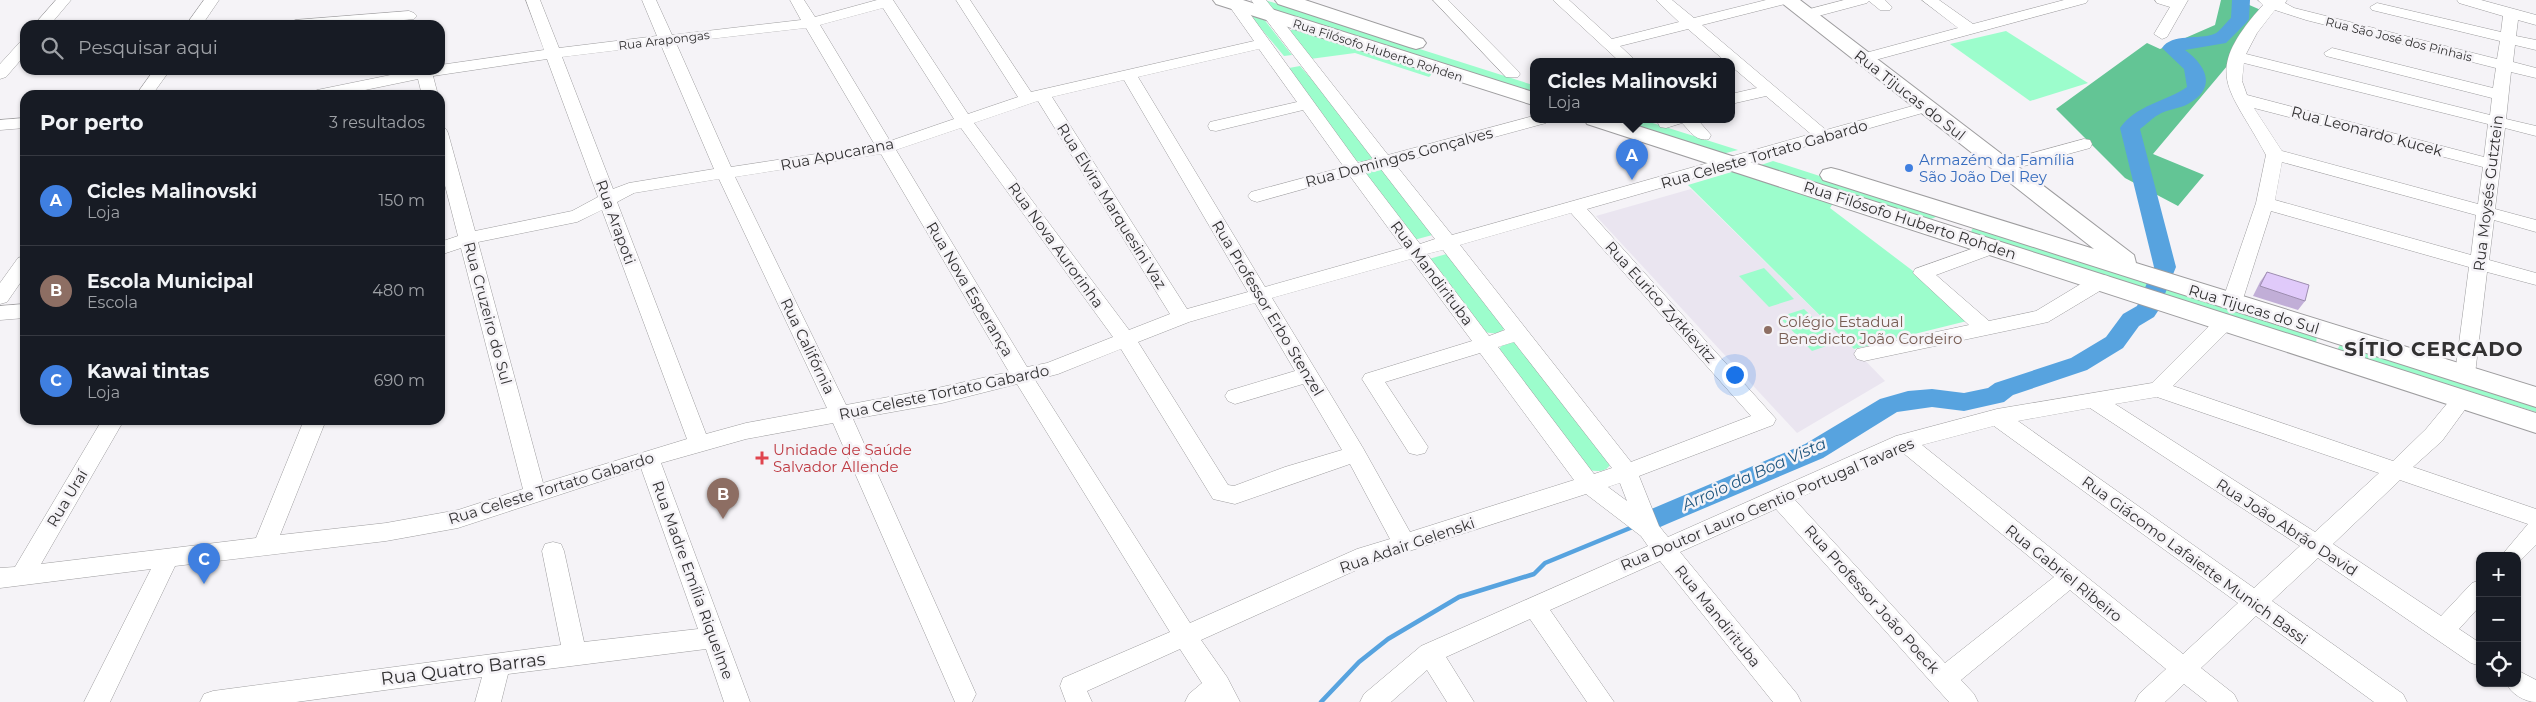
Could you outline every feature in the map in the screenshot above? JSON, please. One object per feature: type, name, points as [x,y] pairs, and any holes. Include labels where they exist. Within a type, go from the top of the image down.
[{"type":"main road","name":"Rua Filósofo Huberto Rohden","points":[[1285,0],[1485,58],[1512,74],[1530,80]]},
{"type":"main road","name":"Rua Tijucas do Sul","points":[[1788,0],[2079,227],[2140,280]]},
{"type":"main road","name":"Rua Filósofo Huberto Rohden","points":[[1230,1],[1263,7],[1292,29],[1530,98]]},
{"type":"main road","name":"Rua Filósofo Huberto Rohden","points":[[1608,123],[1734,162],[1971,229],[2049,244],[2174,294]]},
{"type":"main road","name":"Rua Filósofo Huberto Rohden","points":[[1677,123],[1704,135],[1764,154],[1931,217]]},
{"type":"main road","points":[[2049,244],[2070,243],[2077,239],[2080,234],[2079,227]]},
{"type":"main road","name":"Rua Filósofo Huberto Rohden","points":[[1971,229],[1994,247],[2100,281],[2140,280]]},
{"type":"main road","name":"Rua Tijucas do Sul","points":[[2174,294],[2464,386],[2536,397]]},
{"type":"main road","name":"Rua Tijucas do Sul","points":[[2464,386],[2536,423]]},
{"type":"street","points":[[46,20],[64,0]]},
{"type":"street","points":[[198,20],[212,0]]},
{"type":"street","points":[[404,0],[410,20]]},
{"type":"street","name":"Rua Arapoti","points":[[533,0],[699,444]]},
{"type":"street","name":"Rua Califórnia","points":[[649,0],[725,174],[840,414],[964,694]]},
{"type":"street","name":"Rua Nova Esperança","points":[[797,0],[1022,376],[1223,694]]},
{"type":"street","name":"Rua Elvira Marquesini Vaz","points":[[963,0],[1034,96],[1182,318]]},
{"type":"street","points":[[1440,0],[1485,58]]},
{"type":"street","points":[[1560,0],[1625,58]]},
{"type":"street","points":[[1663,0],[1693,24],[1724,58]]},
{"type":"street","points":[[1609,44],[1784,0]]},
{"type":"street","points":[[1806,14],[1862,0]]},
{"type":"street","points":[[1929,0],[1971,30]]},
{"type":"street","points":[[2037,0],[2050,9]]},
{"type":"street","points":[[1864,58],[2080,0]]},
{"type":"street","points":[[2162,0],[2180,2],[2162,34]]},
{"type":"street","points":[[2464,0],[2536,20]]},
{"type":"street","name":"Rua Arapongas","points":[[445,68],[811,22],[886,1]]},
{"type":"street","name":"Rua Nova Aurorinha","points":[[886,1],[964,121],[1126,340],[1221,493],[1235,495],[1293,473],[1355,454]]},
{"type":"street","name":"Rua Mandirituba","points":[[1230,1],[1264,44],[1354,170],[1590,484],[1649,530],[1788,702]]},
{"type":"street","points":[[2272,1],[2242,43],[2234,81],[2275,155],[2264,204],[2228,312],[2158,389],[2536,518]]},
{"type":"street","name":"Rua São José dos Pinhais","points":[[2272,1],[2311,17],[2536,73]]},
{"type":"street","points":[[2377,6],[2536,45]]},
{"type":"street","name":"Rua Moysés Gutztein","points":[[2148,702],[2434,435],[2464,386],[2511,13]]},
{"type":"street","name":"Rua Mandirituba","points":[[1292,29],[1300,54],[1627,472],[1649,530]]},
{"type":"street","name":"Rua Apucarana","points":[[445,247],[469,238],[577,216],[629,188],[886,148],[1034,96],[1264,44]]},
{"type":"street","points":[[0,74],[20,51]]},
{"type":"street","points":[[2332,53],[2500,95]]},
{"type":"street","points":[[1275,59],[1282,62],[1292,62],[1298,60],[1300,54]]},
{"type":"street","points":[[2238,57],[2536,130]]},
{"type":"street","points":[[1735,66],[1769,90],[1824,137]]},
{"type":"street","name":"Rua Professor Erbo Stenzel","points":[[1128,74],[1308,374],[1405,544]]},
{"type":"street","points":[[148,90],[158,75]]},
{"type":"street","name":"Rua Arapongas","points":[[340,90],[408,75]]},
{"type":"street","points":[[430,90],[431,75]]},
{"type":"street","points":[[1735,98],[1769,90]]},
{"type":"street","name":"Rua Leonardo Kucek","points":[[2242,98],[2492,164]]},
{"type":"street","points":[[1216,126],[1308,104]]},
{"type":"street","name":"Rua Celeste Tortato Gabardo","points":[[11,577],[386,532],[449,520],[648,458],[746,432],[942,395],[1051,369],[1182,318],[1927,107]]},
{"type":"street","name":"Rua Domingos Gonçalves","points":[[1257,196],[1530,122]]},
{"type":"street","points":[[0,125],[20,123]]},
{"type":"street","points":[[2002,167],[2084,144]]},
{"type":"street","name":"Rua Cruzeiro do Sul","points":[[445,151],[535,494]]},
{"type":"street","points":[[2275,155],[2536,226]]},
{"type":"street","points":[[2264,204],[2536,279]]},
{"type":"street","name":"Rua Eurico Zytkievitz","points":[[1575,207],[1766,419]]},
{"type":"street","points":[[1984,328],[1922,273],[1994,247]]},
{"type":"street","points":[[0,297],[20,269]]},
{"type":"street","points":[[1864,354],[2041,317],[2100,281]]},
{"type":"street","points":[[0,313],[20,311]]},
{"type":"street","points":[[1417,447],[1372,379],[1520,333]]},
{"type":"street","points":[[1235,396],[1308,374]]},
{"type":"street","name":"Rua Doutor Lauro Gentio Portugal Tavares","points":[[1373,702],[1430,653],[1904,442],[1997,417],[2158,389]]},
{"type":"street","name":"Rua João Abrão David","points":[[2093,400],[2317,545],[2476,653]]},
{"type":"street","name":"Rua Giácomo Lafaiette Munich Bassi","points":[[1997,417],[2394,702]]},
{"type":"street","name":"Rua Adair Gelenski","points":[[1079,702],[1072,686],[1187,637],[1365,556],[1627,472],[1766,419]]},
{"type":"street","name":"Rua Uraí","points":[[11,577],[110,425]]},
{"type":"street","points":[[264,547],[313,425]]},
{"type":"street","name":"Rua Gabriel Ribeiro","points":[[1904,442],[2225,702]]},
{"type":"street","name":"Rua Madre Emília Riquelme","points":[[648,458],[737,702]]},
{"type":"street","name":"Rua Professor João Poeck","points":[[1779,497],[1965,702]]},
{"type":"street","points":[[2516,552],[2536,530]]},
{"type":"street","points":[[553,551],[574,655]]},
{"type":"street","points":[[97,702],[168,558]]},
{"type":"street","points":[[1944,679],[2070,577]]},
{"type":"street","points":[[2443,630],[2476,594]]},
{"type":"street","points":[[1534,606],[1601,702]]},
{"type":"street","name":"Rua Quatro Barras","points":[[213,702],[291,697],[498,664],[714,638]]},
{"type":"street","points":[[1430,653],[1461,702]]},
{"type":"street","points":[[488,702],[498,664]]},
{"type":"street","points":[[2521,684],[2536,694]]},
{"type":"street","points":[[1198,702],[1223,694]]},
{"type":"shaded area","name":"Colégio Estadual Benedicto João Cordeiro","points":[[1691,189],[1885,381],[1797,433],[1596,216]]},
{"type":"green space","points":[[1265,0],[1530,84],[1530,94],[1269,12]]},
{"type":"green space","points":[[2221,0],[2238,0],[2263,11],[2249,40],[2153,154],[2204,175],[2178,206],[2125,178],[2056,109],[2147,43],[2160,49],[2215,25]]},
{"type":"green space","points":[[1247,12],[1263,18],[1292,55],[1284,56]]},
{"type":"green space","points":[[1294,28],[1433,73],[1429,77],[1355,53],[1310,59],[1290,31]]},
{"type":"green space","points":[[2006,31],[2088,83],[2030,101],[1950,44]]},
{"type":"green space","points":[[1300,66],[1351,124],[1373,158],[1364,162],[1356,161],[1311,104],[1289,68]]},
{"type":"green space","points":[[1622,123],[1653,123],[1738,150],[1722,154]]},
{"type":"green space","points":[[1773,161],[1934,213],[1936,217],[1931,219],[1758,166]]},
{"type":"green space","points":[[1382,168],[1436,234],[1414,240],[1365,175],[1368,170]]},
{"type":"green space","points":[[1735,171],[1833,203],[1830,208],[1913,271],[1967,321],[1854,349],[1688,185]]},
{"type":"green space","points":[[1972,229],[2317,333],[2316,346],[1971,233]]},
{"type":"green space","points":[[1450,253],[1505,328],[1500,332],[1489,333],[1483,331],[1429,259]]},
{"type":"green space","points":[[1764,268],[1794,299],[1769,307],[1739,276]]},
{"type":"green space","points":[[1804,309],[1838,342],[1812,351],[1779,317]]},
{"type":"green space","points":[[1514,342],[1611,463],[1605,470],[1589,470],[1499,349],[1503,344]]},
{"type":"green space","points":[[2340,345],[2536,400],[2536,412],[2337,350]]},
{"type":"building","points":[[2267,272],[2309,285],[2305,301],[2260,286]]},
{"type":"waterway","name":"Arroio da Boa Vista","points":[[1658,517],[1814,451],[1889,405],[1908,400],[1932,398],[1964,402],[1995,396],[2004,389],[2048,376],[2079,364],[2115,342],[2120,332],[2131,320],[2146,311],[2165,267],[2130,128],[2152,110],[2181,100],[2196,89],[2194,69],[2171,48],[2192,42],[2220,39],[2240,19],[2241,0]]},
{"type":"waterway","name":"Arroio da Boa Vista","points":[[1321,702],[1359,662],[1388,639],[1459,597],[1534,574],[1545,563],[1635,526]]},
{"type":"place","name":"Armazém da Família São João Del Rey","points":[[1909,168]]},
{"type":"place","name":"Cicles Malinovski","points":[[1632,180]]},
{"type":"place","name":"Colégio Estadual Benedicto João Cordeiro","points":[[1768,330]]},
{"type":"place","name":"Unidade de Saúde Salvador Allende","points":[[762,458]]},
{"type":"place","name":"Escola Municipal","points":[[723,519]]},
{"type":"place","name":"Kawai tintas","points":[[204,584]]},
{"type":"district","name":"SÍTIO CERCADO","points":[[2434,349]]}]
